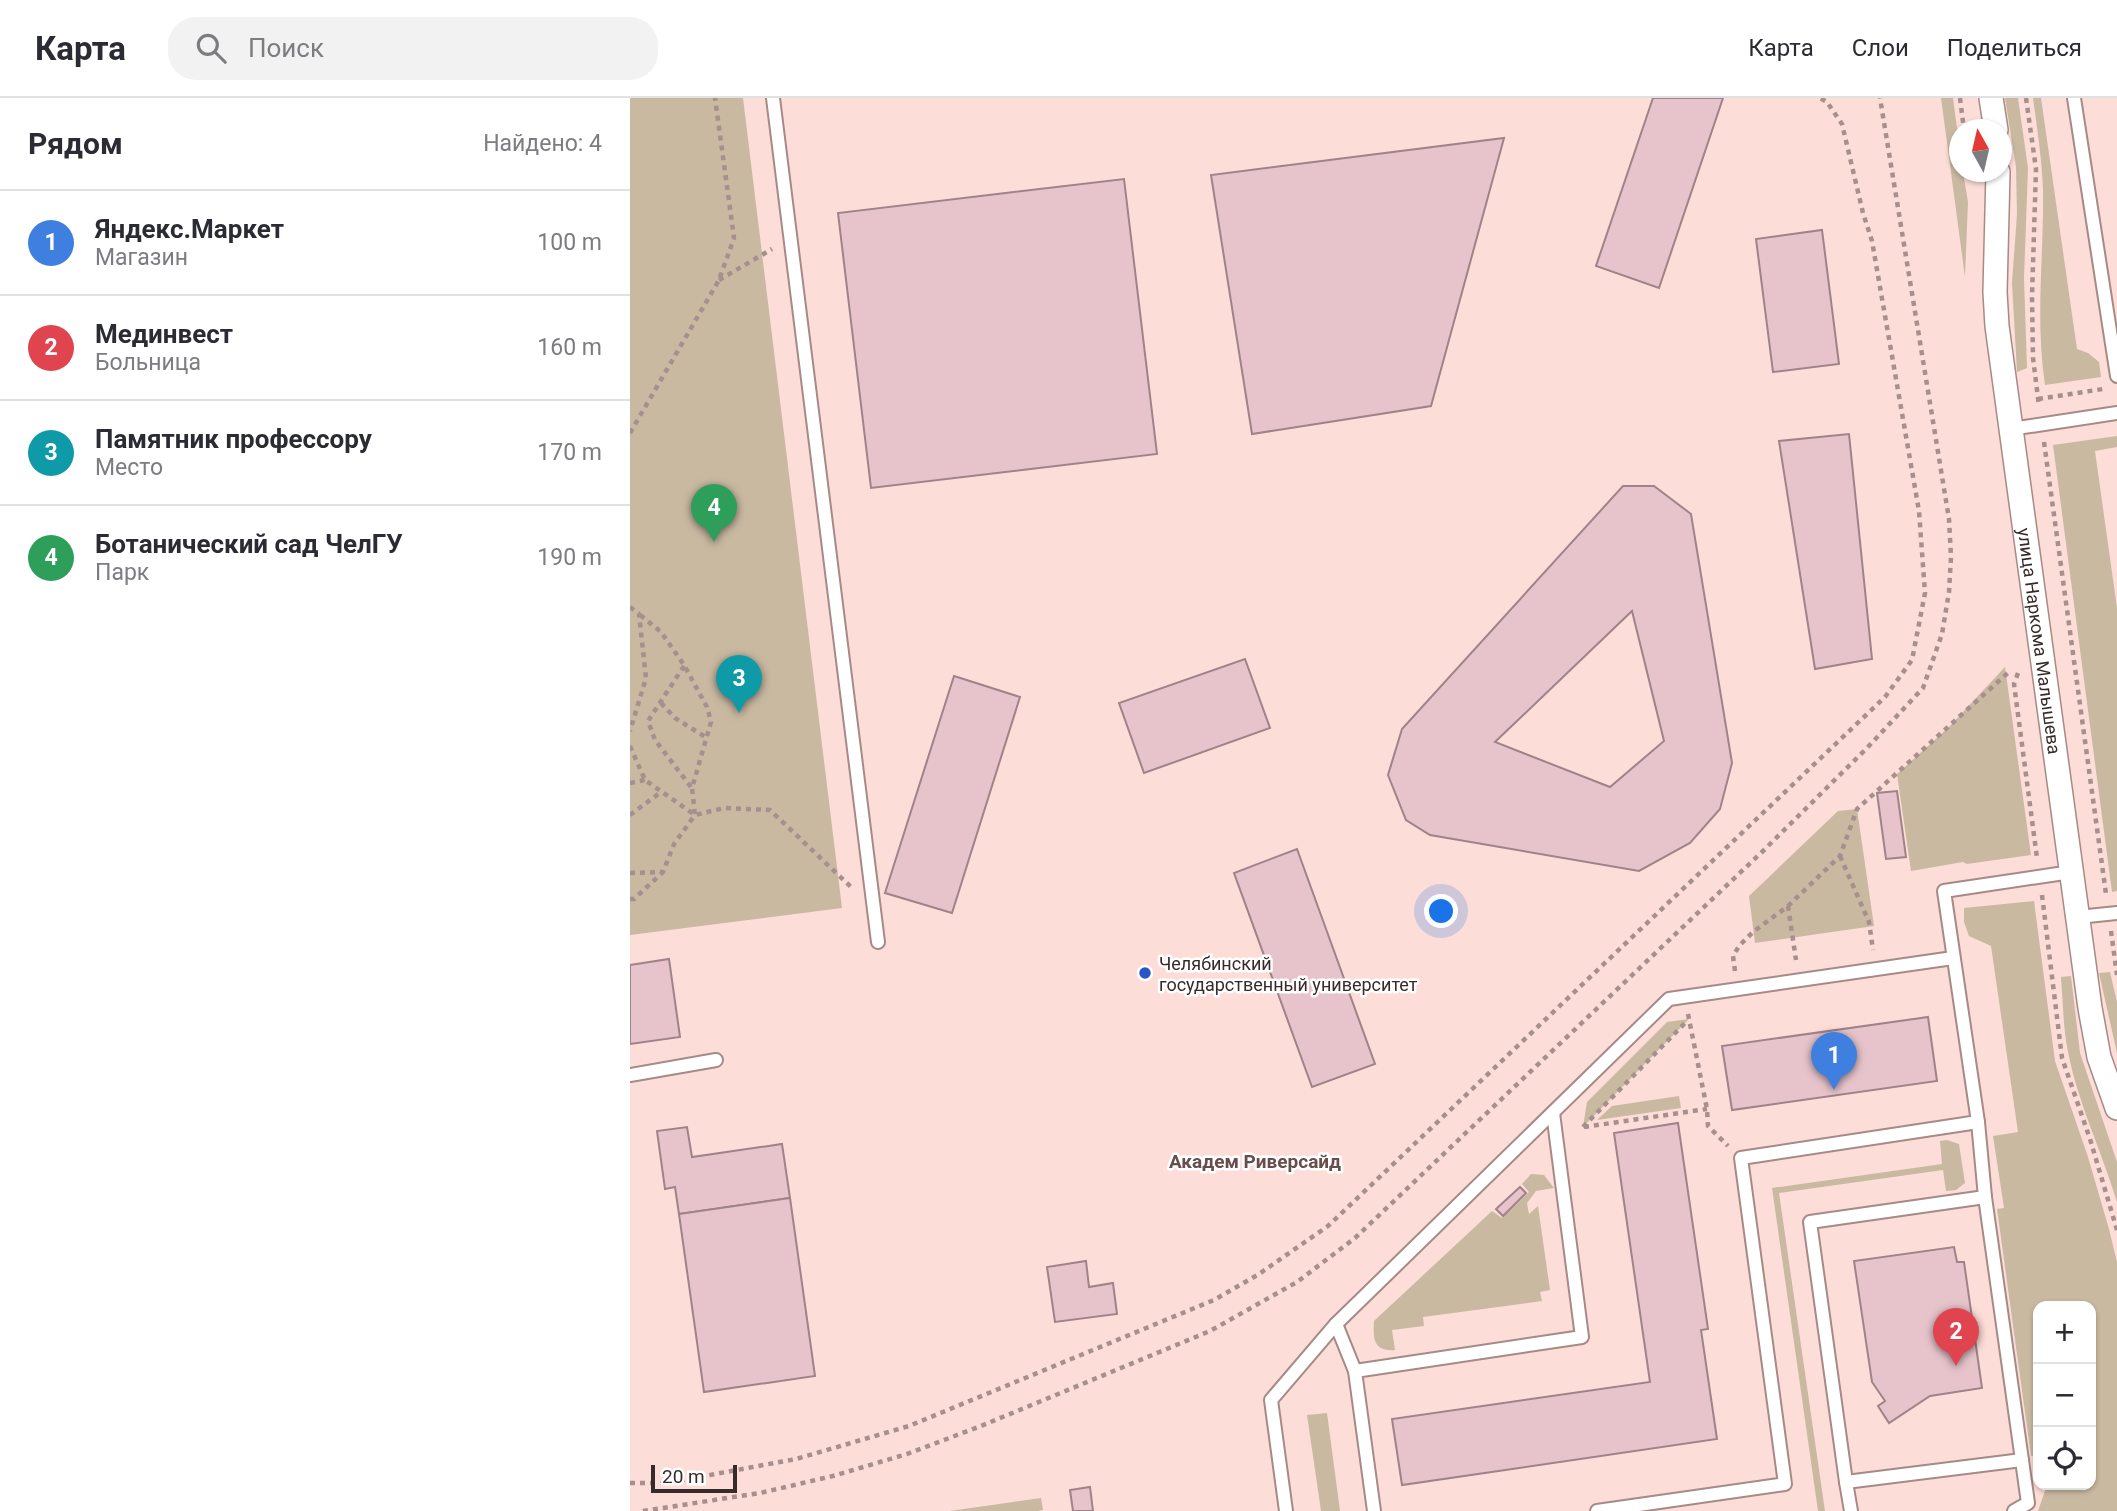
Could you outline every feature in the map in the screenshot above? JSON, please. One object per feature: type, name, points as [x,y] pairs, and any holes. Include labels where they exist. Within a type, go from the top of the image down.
[{"type":"street","points":[[1991,98],[1994,119]]},
{"type":"street","name":"улица Наркома Малышева","points":[[1998,182],[1995,292],[1997,326],[2071,872],[2099,1057],[2117,1108]]},
{"type":"lane","points":[[773,98],[878,942]]},
{"type":"lane","points":[[2074,98],[2117,376]]},
{"type":"lane","points":[[2011,429],[2117,413]]},
{"type":"lane","points":[[2014,1511],[2028,1503],[1985,1198],[1978,1122],[1944,891],[2071,872]]},
{"type":"lane","points":[[2078,917],[2113,914]]},
{"type":"lane","points":[[1271,1511],[1285,1510],[1271,1400],[1336,1324],[1669,999],[1954,958]]},
{"type":"lane","points":[[630,1076],[716,1060]]},
{"type":"lane","points":[[1355,1371],[1581,1337],[1553,1114]]},
{"type":"lane","points":[[1597,1511],[1785,1484],[1741,1158],[1978,1122]]},
{"type":"lane","points":[[1851,1511],[1810,1222],[1985,1198]]},
{"type":"lane","points":[[1336,1324],[1355,1371],[1374,1511]]},
{"type":"lane","points":[[1846,1482],[2022,1460]]},
{"type":"path","points":[[630,433],[719,281],[734,238],[715,98]]},
{"type":"path","points":[[630,1483],[667,1483],[796,1459],[909,1426],[1214,1300],[1259,1275],[1328,1226],[1885,697],[1912,660],[1925,593],[1919,512],[1872,241],[1842,124],[1827,102],[1820,98]]},
{"type":"path","points":[[643,1511],[760,1493],[833,1476],[907,1454],[1210,1331],[1297,1282],[1354,1238],[1753,860],[1867,748],[1923,688],[1942,634],[1949,592],[1949,519],[1880,98]]},
{"type":"path","points":[[1960,98],[1963,119]]},
{"type":"path","points":[[2026,98],[2036,169],[2033,358],[2113,914],[2117,975]]},
{"type":"path","points":[[719,281],[790,238]]},
{"type":"path","points":[[2038,399],[2109,388]]},
{"type":"path","points":[[630,607],[660,632],[684,665],[707,707],[711,723],[692,788],[695,815]]},
{"type":"path","points":[[630,731],[646,678],[639,614]]},
{"type":"path","points":[[684,665],[648,721],[655,740],[692,788]]},
{"type":"path","points":[[1738,989],[1733,956],[1739,946],[1788,906],[1840,856],[1857,809],[2010,671]]},
{"type":"path","points":[[661,703],[676,718],[707,738]]},
{"type":"path","points":[[630,746],[645,780],[695,815]]},
{"type":"path","points":[[630,783],[645,780]]},
{"type":"path","points":[[630,815],[661,792]]},
{"type":"path","points":[[630,899],[634,899],[663,872],[674,844],[695,815],[724,808],[770,810],[874,908]]},
{"type":"path","points":[[1840,856],[1869,922],[1876,969]]},
{"type":"path","points":[[630,873],[663,872]]},
{"type":"path","points":[[1788,906],[1799,980]]},
{"type":"path","points":[[1686,997],[1708,1126],[1741,1158]]},
{"type":"path","points":[[1689,1019],[1583,1127],[1707,1109]]},
{"type":"shaded area","points":[[630,98],[743,98],[842,908],[630,935]]},
{"type":"shaded area","points":[[1941,98],[1953,98],[1956,119],[1949,119],[1949,158]]},
{"type":"shaded area","points":[[2005,98],[2018,98],[2028,168],[2024,278],[2027,368],[2017,372],[2012,283],[2017,214],[2016,167],[2012,119],[2008,119]]},
{"type":"shaded area","points":[[2033,98],[2041,98],[2077,349],[2088,353],[2099,362],[2101,377],[2045,385],[2040,311],[2043,190]]},
{"type":"shaded area","points":[[1952,182],[1965,182],[1968,202],[1965,277]]},
{"type":"shaded area","points":[[2117,436],[2117,447],[2095,451],[2117,608],[2117,891],[2112,892],[2053,445]]},
{"type":"shaded area","points":[[2005,667],[2031,855],[1911,871],[1897,774],[1949,727]]},
{"type":"shaded area","points":[[1857,809],[1874,926],[1755,943],[1749,896],[1838,811]]},
{"type":"shaded area","points":[[2034,901],[2055,1061],[2088,1157],[2117,1262],[2117,1511],[2038,1511],[2045,1490],[2096,1490],[2096,1301],[2033,1301],[2031,1456],[1997,1209],[2004,1208],[1993,1136],[2018,1132],[1991,946],[1969,936],[1964,922],[1964,908]]},
{"type":"shaded area","points":[[2110,972],[2117,1002],[2117,1053],[2099,973]]},
{"type":"shaded area","points":[[2071,976],[2080,1053],[2117,1162],[2117,1202],[2078,1090],[2068,1052],[2061,977]]},
{"type":"shaded area","points":[[1689,1019],[1583,1127],[1587,1102],[1667,1022]]},
{"type":"shaded area","points":[[1679,1096],[1681,1108],[1597,1120],[1612,1106]]},
{"type":"shaded area","points":[[1940,1141],[1959,1144],[1965,1183],[1956,1190],[1946,1191],[1943,1170],[1779,1193],[1825,1511],[1818,1511],[1772,1188],[1942,1164]]},
{"type":"shaded area","points":[[1531,1174],[1544,1175],[1554,1188],[1536,1191],[1527,1203],[1529,1214],[1538,1206],[1550,1290],[1540,1292],[1542,1301],[1423,1317],[1424,1326],[1392,1330],[1395,1350],[1378,1346],[1374,1338],[1374,1321],[1492,1211],[1502,1218],[1529,1192],[1522,1184]]},
{"type":"shaded area","points":[[1327,1413],[1340,1511],[1321,1511],[1307,1415]]},
{"type":"shaded area","points":[[1041,1498],[1043,1510],[1038,1511],[950,1511]]},
{"type":"building","points":[[1653,98],[1723,98],[1659,288],[1596,266]]},
{"type":"building","points":[[1504,138],[1431,406],[1252,434],[1211,175]]},
{"type":"building","points":[[1124,179],[1157,454],[871,488],[838,213]]},
{"type":"building","points":[[1822,230],[1839,364],[1773,372],[1756,239]]},
{"type":"building","points":[[1849,434],[1872,659],[1815,669],[1779,441]]},
{"type":"building","points":[[1623,486],[1654,486],[1691,514],[1732,763],[1720,809],[1690,843],[1639,871],[1430,835],[1406,820],[1388,775],[1402,729]],"holes":[[[1632,611],[1664,741],[1610,787],[1495,742]]]},
{"type":"building","points":[[1245,659],[1270,728],[1144,773],[1119,703]]},
{"type":"building","points":[[954,676],[1020,697],[952,913],[885,893]]},
{"type":"building","points":[[1897,791],[1906,857],[1886,859],[1877,793]]},
{"type":"building","points":[[1297,849],[1375,1064],[1312,1087],[1234,873]]},
{"type":"building","points":[[669,959],[680,1037],[630,1044],[630,965]]},
{"type":"building","points":[[1928,1017],[1937,1081],[1732,1110],[1722,1046]]},
{"type":"building","points":[[1678,1123],[1708,1329],[1701,1330],[1717,1439],[1402,1485],[1392,1419],[1650,1382],[1614,1133]]},
{"type":"building","points":[[687,1127],[692,1157],[782,1144],[790,1198],[679,1214],[675,1187],[665,1189],[657,1131]]},
{"type":"building","points":[[1520,1187],[1526,1193],[1503,1216],[1496,1209]]},
{"type":"building","points":[[790,1198],[815,1376],[704,1392],[679,1214]]},
{"type":"building","points":[[1954,1247],[1957,1262],[1964,1262],[1982,1388],[1930,1396],[1889,1423],[1878,1406],[1885,1401],[1872,1382],[1854,1261]]},
{"type":"building","points":[[1086,1261],[1089,1287],[1113,1283],[1117,1314],[1055,1322],[1047,1267]]},
{"type":"building","points":[[1090,1487],[1093,1511],[1073,1511],[1070,1490]]},
{"type":"place","name":"Ботанический сад ЧелГУ","points":[[714,542]]},
{"type":"place","name":"Памятник профессору","points":[[739,713]]},
{"type":"place","name":"Челябинский государственный университет","points":[[1145,973]]},
{"type":"place","name":"Яндекс.Маркет","points":[[1834,1090]]},
{"type":"place","name":"Мединвест","points":[[1956,1366]]},
{"type":"district","name":"Академ Риверсайд","points":[[1255,1161]]}]
